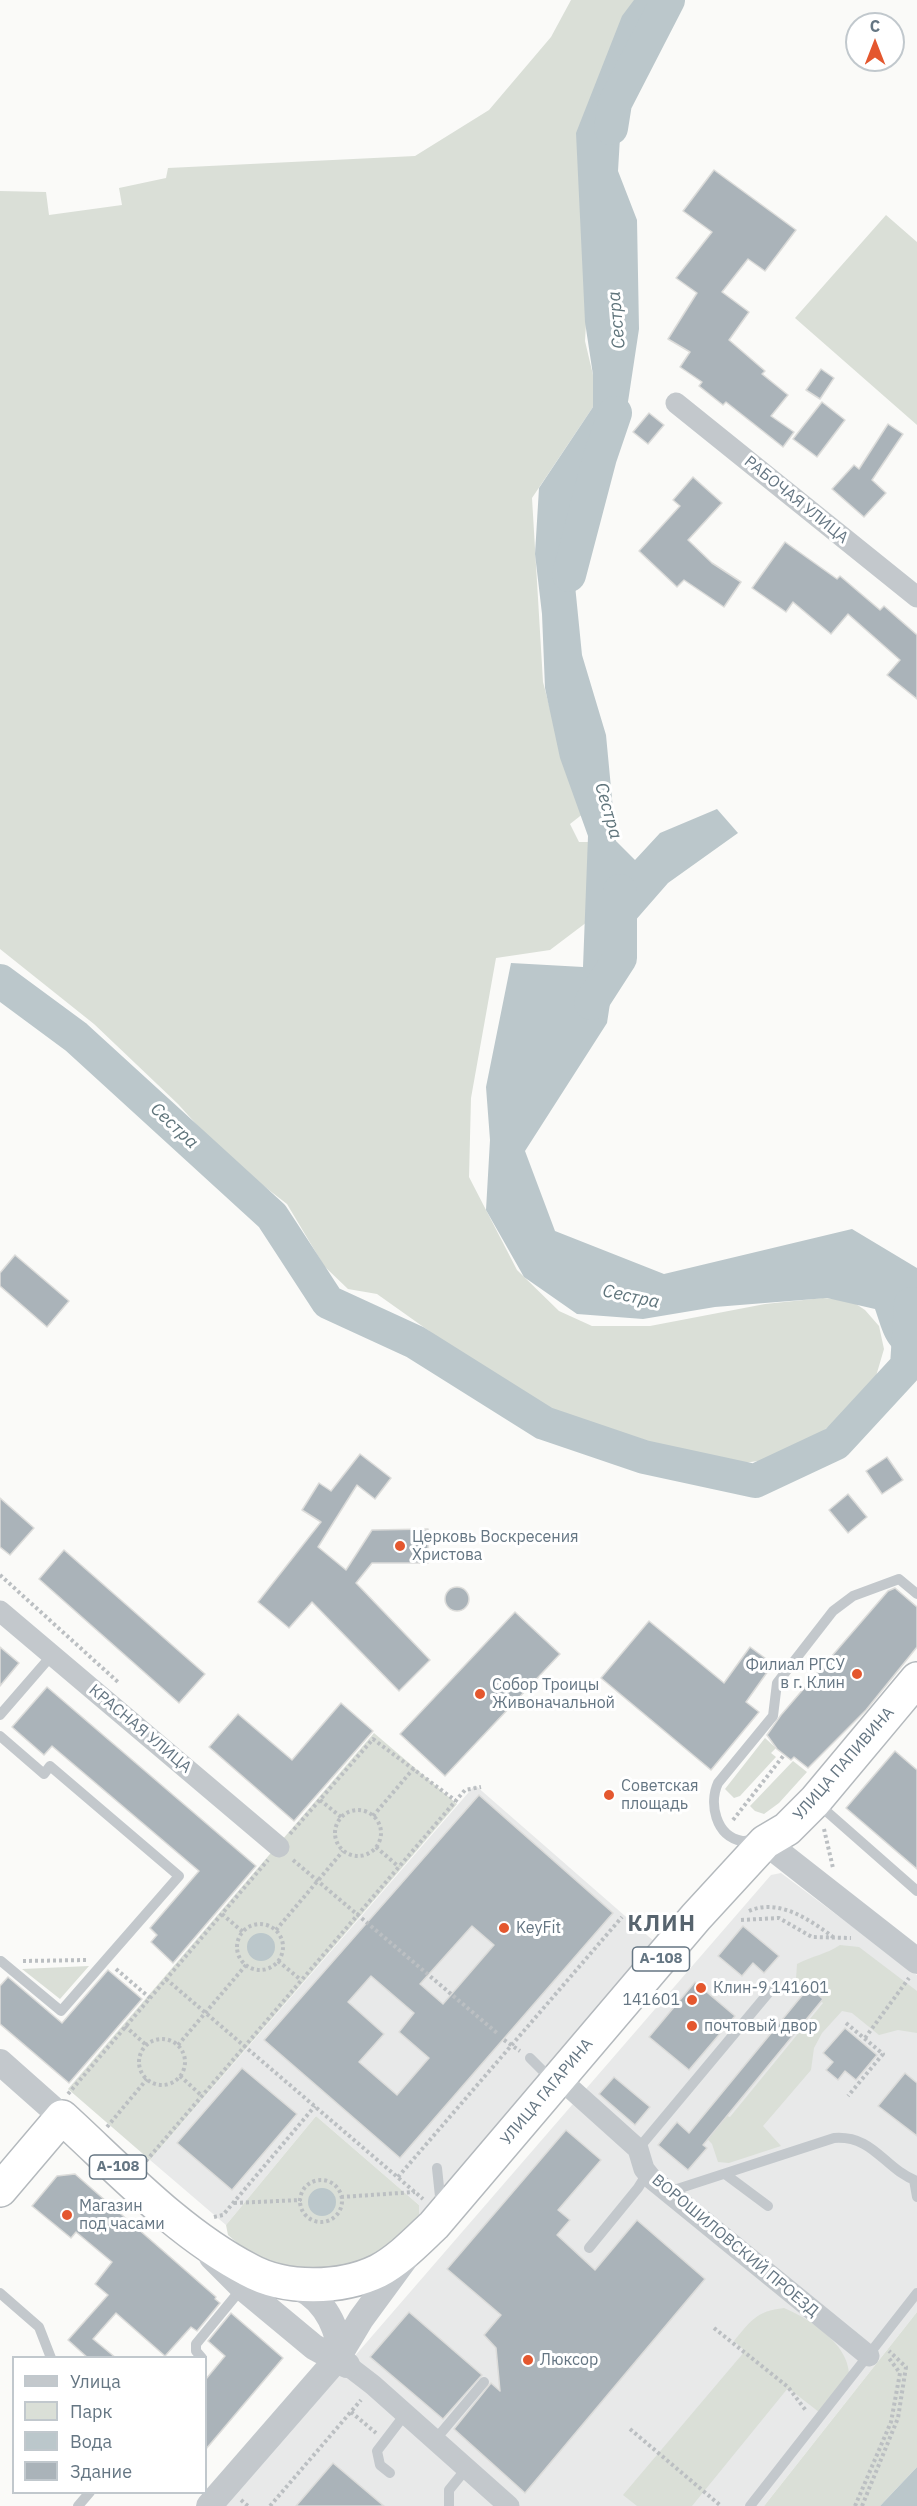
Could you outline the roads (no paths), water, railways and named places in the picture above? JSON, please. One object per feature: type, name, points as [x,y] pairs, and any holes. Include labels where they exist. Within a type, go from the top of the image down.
[{"type":"highway","name":"УЛИЦА ПАПИВИНА","points":[[765,1842],[787,1829],[815,1801],[913,1691]]},
{"type":"highway","name":"УЛИЦА ГАГАРИНА","points":[[434,2216],[559,2078],[696,1917],[765,1842]]},
{"type":"highway","points":[[0,2190],[64,2105]]},
{"type":"highway","name":"А-108","points":[[64,2105],[173,2219],[250,2271],[280,2280],[306,2284],[358,2279],[394,2262],[434,2216]]},
{"type":"street","name":"РАБОЧАЯ УЛИЦА","points":[[676,403],[917,597]]},
{"type":"street","name":"КРАСНАЯ УЛИЦА","points":[[0,1611],[284,1842]]},
{"type":"street","points":[[765,1842],[913,1970]]},
{"type":"street","points":[[0,2062],[64,2105]]},
{"type":"street","name":"ВОРОШИЛОВСКИЙ ПРОЕЗД","points":[[559,2078],[641,2159],[668,2192],[763,2271],[873,2351]]},
{"type":"street","name":"УЛИЦА ГАГАРИНА","points":[[209,2506],[342,2359],[399,2265],[434,2216]]},
{"type":"street","points":[[173,2219],[243,2288],[314,2347],[342,2359],[509,2506]]},
{"type":"street","points":[[280,2280],[305,2291],[324,2306],[334,2323],[342,2359]]},
{"type":"lane","points":[[765,1842],[752,1839],[745,1841],[726,1830],[718,1822],[712,1803],[718,1783],[773,1716],[777,1683],[833,1611],[853,1596],[899,1579],[917,1594]]},
{"type":"lane","points":[[0,1715],[52,1655]]},
{"type":"lane","points":[[0,1736],[44,1774],[50,1766],[179,1876],[61,2011],[0,1961]]},
{"type":"lane","points":[[815,1801],[917,1891]]},
{"type":"lane","points":[[589,2248],[643,2180],[641,2159],[770,1991]]},
{"type":"lane","points":[[530,2058],[542,2070],[559,2078]]},
{"type":"lane","points":[[668,2192],[844,2137],[862,2141],[915,2180],[917,2197]]},
{"type":"lane","points":[[434,2216],[437,2168]]},
{"type":"lane","points":[[725,2174],[768,2206]]},
{"type":"lane","points":[[200,2356],[196,2351],[196,2344],[243,2288]]},
{"type":"lane","points":[[0,2293],[39,2327],[50,2356]]},
{"type":"lane","points":[[750,2506],[917,2293]]},
{"type":"lane","points":[[435,2440],[484,2382]]},
{"type":"lane","points":[[390,2473],[380,2465],[377,2451],[379,2445],[406,2413]]},
{"type":"lane","points":[[449,2506],[449,2490],[466,2469]]},
{"type":"lane","points":[[78,2506],[89,2494]]},
{"type":"water","points":[[634,0],[684,0],[645,45],[623,87],[618,171],[637,220],[639,329],[626,415],[592,469],[575,585],[582,655],[606,735],[616,841],[635,860],[660,833],[717,809],[738,833],[668,883],[620,938],[607,1023],[525,1151],[555,1231],[664,1274],[852,1229],[917,1268],[917,1352],[907,1354],[893,1348],[884,1334],[875,1309],[827,1298],[715,1307],[643,1319],[577,1314],[524,1277],[486,1210],[490,1140],[486,1087],[511,963],[583,967],[588,836],[560,758],[545,688],[542,614],[535,554],[539,488],[593,407],[593,375],[585,322],[576,133],[622,16]]},
{"type":"water","points":[[261,1933],[271,1937],[275,1947],[271,1957],[261,1961],[251,1957],[247,1947],[251,1937]]},
{"type":"water","points":[[322,2188],[332,2192],[336,2202],[332,2212],[322,2216],[312,2212],[308,2202],[312,2192]]},
{"type":"water","points":[[917,2467],[917,2506],[880,2506]]},
{"type":"waterway","name":"Сестра","points":[[611,128],[615,103],[668,0]]},
{"type":"waterway","name":"Сестра","points":[[569,575],[600,457],[615,413]]},
{"type":"waterway","name":"Сестра","points":[[591,1003],[620,958],[620,891]]},
{"type":"waterway","name":"Сестра","points":[[0,981],[76,1037],[272,1216],[328,1302],[415,1342],[544,1423],[644,1457],[755,1481],[836,1443],[907,1366],[911,1304]]},
{"type":"place","name":"Церковь Воскресения Христова","points":[[400,1546]]},
{"type":"place","name":"Филиал РГСУ в г. Клин","points":[[857,1674]]},
{"type":"place","name":"Собор Троицы Живоначальной","points":[[480,1694]]},
{"type":"place","name":"Советская площадь","points":[[609,1795]]},
{"type":"place","name":"KeyFit","points":[[504,1928]]},
{"type":"place","name":"Клин-9 141601","points":[[701,1988]]},
{"type":"place","name":"141601","points":[[692,2000]]},
{"type":"place","name":"почтовый двор","points":[[692,2026]]},
{"type":"place","name":"Магазин под часами","points":[[67,2215]]},
{"type":"place","name":"Люксор","points":[[528,2360]]},
{"type":"district","name":"КЛИН","points":[[662,1925]]}]
